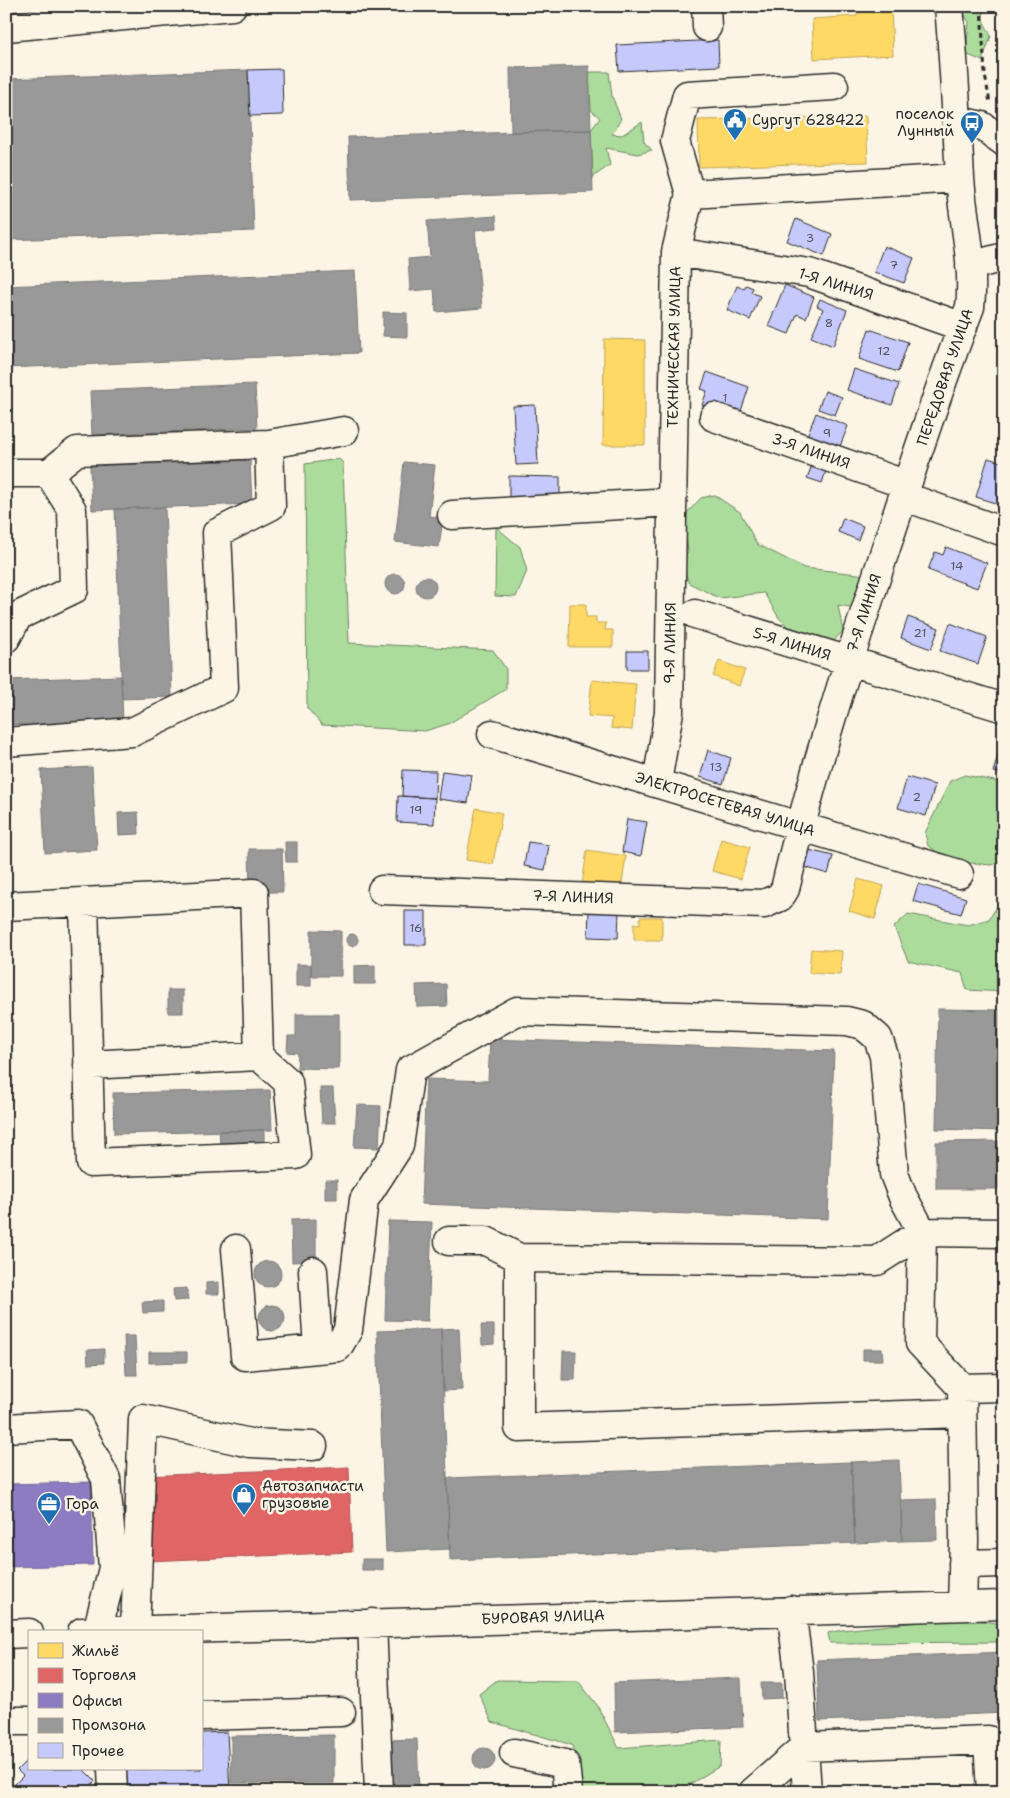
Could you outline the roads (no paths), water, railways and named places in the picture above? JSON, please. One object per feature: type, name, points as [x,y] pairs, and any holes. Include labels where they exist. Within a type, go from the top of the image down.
[{"type":"street","points":[[6,27],[86,12],[232,6]]},
{"type":"street","name":"ПЕРЕДОВАЯ УЛИЦА","points":[[905,491],[970,307],[972,288],[960,178],[959,121],[950,6]]},
{"type":"street","points":[[834,86],[687,95],[675,141],[690,194],[960,178]]},
{"type":"street","points":[[959,121],[974,123],[999,137]]},
{"type":"street","name":"ТЕХНИЧЕСКАЯ УЛИЦА","points":[[672,502],[676,252],[690,194]]},
{"type":"street","name":"1-Я ЛИНИЯ","points":[[676,252],[809,274],[963,327]]},
{"type":"street","points":[[970,266],[1004,257]]},
{"type":"street","name":"3-Я ЛИНИЯ","points":[[714,418],[905,491],[1004,532]]},
{"type":"street","points":[[6,473],[49,472],[78,452],[269,444],[344,431]]},
{"type":"street","points":[[6,742],[132,732],[224,688],[218,533],[272,506],[269,444]]},
{"type":"street","points":[[6,638],[18,616],[74,589],[72,510],[49,472]]},
{"type":"street","name":"7-Я ЛИНИЯ","points":[[382,890],[764,904],[780,897],[785,889],[799,827],[848,661],[905,491]]},
{"type":"street","points":[[452,515],[672,502]]},
{"type":"street","name":"9-Я ЛИНИЯ","points":[[657,782],[669,712],[672,502]]},
{"type":"street","name":"5-Я ЛИНИЯ","points":[[695,614],[1004,708]]},
{"type":"street","name":"ЭЛЕКТРОСЕТЕВАЯ УЛИЦА","points":[[492,734],[959,874]]},
{"type":"street","points":[[6,906],[254,893],[259,1056]]},
{"type":"street","points":[[84,902],[88,1065],[91,1163],[296,1155],[288,1082],[259,1056],[88,1065]]},
{"type":"street","points":[[236,1249],[245,1356],[338,1347],[348,1330],[364,1200],[399,1146],[410,1070],[517,1011],[847,1021],[863,1025],[878,1038],[884,1056],[894,1174],[903,1198],[922,1232],[920,1343],[962,1400],[962,1604]]},
{"type":"street","points":[[449,1241],[486,1241],[519,1258],[877,1260],[922,1232],[1004,1233]]},
{"type":"street","points":[[519,1258],[520,1428],[962,1400],[1004,1387]]},
{"type":"street","points":[[313,1272],[318,1349]]},
{"type":"street","points":[[135,1630],[144,1419],[250,1443],[313,1446]]},
{"type":"street","points":[[6,1428],[78,1424],[106,1479],[113,1568],[98,1630]]},
{"type":"street","points":[[963,1564],[1004,1563]]},
{"type":"street","name":"БУРОВАЯ УЛИЦА","points":[[165,1630],[962,1604],[1004,1605]]},
{"type":"street","points":[[791,1610],[800,1672],[807,1792]]},
{"type":"street","points":[[372,1623],[379,1792]]},
{"type":"street","points":[[6,1634],[28,1633]]},
{"type":"street","points":[[202,1716],[341,1712]]},
{"type":"street","points":[[6,1721],[28,1721]]},
{"type":"street","points":[[753,1792],[804,1747],[988,1740],[991,1792]]},
{"type":"street","points":[[514,1753],[565,1764],[568,1792]]},
{"type":"street","points":[[112,1770],[113,1792]]},
{"type":"place","name":"Сургут 628422","points":[[735,141]]},
{"type":"place","name":"поселок Лунный","points":[[972,144]]},
{"type":"place","name":"Автозапчасти грузовые","points":[[244,1516]]},
{"type":"place","name":"Гора","points":[[49,1525]]}]
